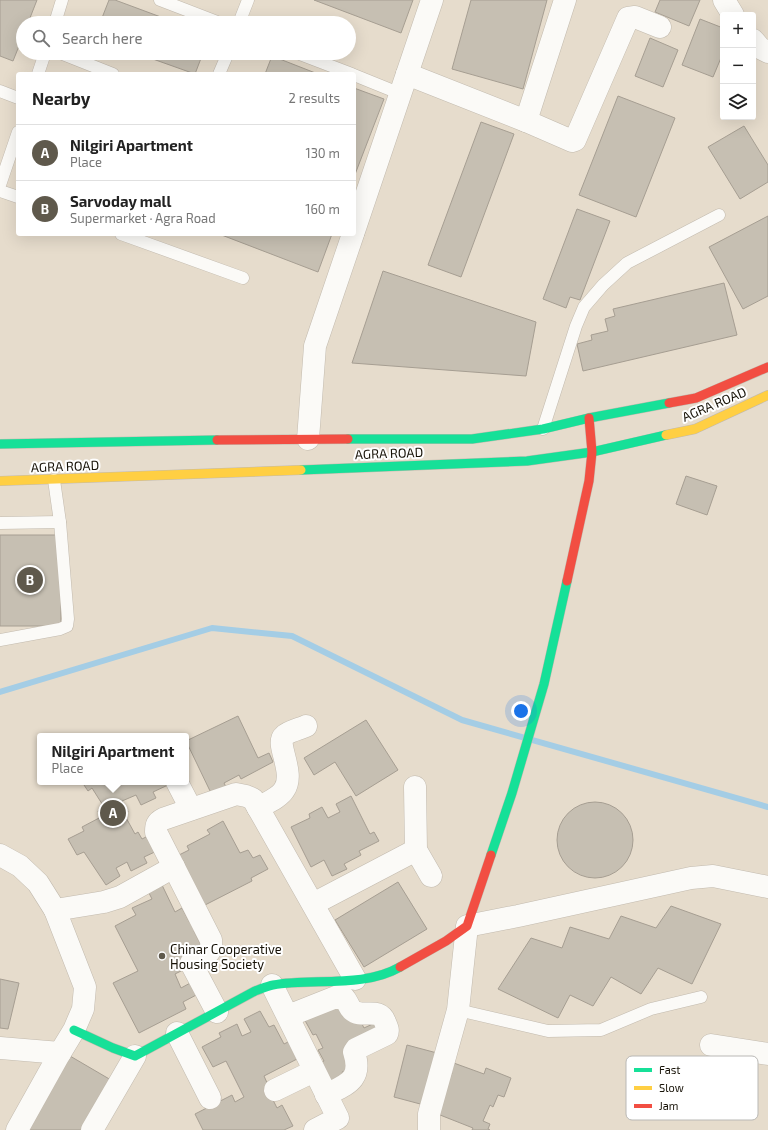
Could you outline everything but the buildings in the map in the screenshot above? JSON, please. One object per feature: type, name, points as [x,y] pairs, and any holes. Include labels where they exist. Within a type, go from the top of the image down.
[{"type":"main road","name":"AGRA ROAD","points":[[0,444],[308,439],[472,439],[543,429],[589,418],[696,398],[768,367]]},
{"type":"main road","name":"AGRA ROAD","points":[[0,481],[527,461],[592,452],[695,429],[768,395]]},
{"type":"main road","points":[[74,1030],[113,1048],[136,1056],[255,991],[272,985],[371,978],[390,973],[446,941],[467,926],[512,793],[544,684],[589,481],[592,452],[589,418]]},
{"type":"street","points":[[356,227],[432,0]]},
{"type":"street","points":[[526,121],[565,0]]},
{"type":"street","points":[[724,0],[731,12]]},
{"type":"street","points":[[404,84],[526,121],[570,141],[574,141],[628,18],[635,17],[660,27]]},
{"type":"street","points":[[756,43],[760,48],[768,52]]},
{"type":"street","points":[[308,439],[315,346],[353,236]]},
{"type":"street","points":[[258,808],[282,792],[288,782],[288,774],[281,744],[282,739],[284,736],[306,726]]},
{"type":"street","points":[[179,785],[191,809]]},
{"type":"street","points":[[415,787],[416,850],[431,876]]},
{"type":"street","points":[[217,1012],[191,964],[193,960],[211,951],[211,940],[156,832],[156,826],[158,821],[236,794],[253,799],[355,979]]},
{"type":"street","points":[[313,904],[416,850]]},
{"type":"street","points":[[0,855],[20,866],[38,883],[55,910],[85,988],[83,1009],[74,1030],[60,1052],[17,1130]]},
{"type":"street","points":[[55,910],[104,902],[120,897],[174,867]]},
{"type":"street","points":[[429,1130],[429,1114],[458,1010],[467,926],[691,878],[713,876],[768,888]]},
{"type":"street","points":[[272,985],[341,1124],[315,1130]]},
{"type":"street","points":[[288,1016],[341,995],[345,998],[351,1009],[357,1013],[375,1013],[384,1019],[388,1031],[387,1034],[356,1049],[354,1052],[357,1068],[353,1079],[326,1095]]},
{"type":"street","points":[[177,1033],[210,1098]]},
{"type":"street","points":[[711,1046],[768,1054]]},
{"type":"street","points":[[0,1048],[60,1052]]},
{"type":"street","points":[[92,1130],[136,1056]]},
{"type":"street","points":[[276,1090],[314,1071]]},
{"type":"lane","points":[[57,16],[62,0]]},
{"type":"lane","points":[[160,0],[202,16]]},
{"type":"lane","points":[[242,16],[248,0]]},
{"type":"lane","points":[[39,72],[43,60]]},
{"type":"lane","points":[[78,60],[108,72]]},
{"type":"lane","points":[[220,72],[225,60]]},
{"type":"lane","points":[[316,60],[348,72]]},
{"type":"lane","points":[[356,75],[404,84]]},
{"type":"lane","points":[[0,91],[16,97]]},
{"type":"lane","points":[[0,185],[16,138]]},
{"type":"lane","points":[[0,191],[16,196]]},
{"type":"lane","points":[[543,429],[576,326],[584,307],[603,285],[627,263],[719,215]]},
{"type":"lane","points":[[127,236],[243,278]]},
{"type":"lane","points":[[0,640],[60,629],[67,626],[68,619],[60,522],[54,480]]},
{"type":"lane","points":[[0,523],[60,522]]},
{"type":"lane","points":[[458,1010],[548,1032],[601,1030],[651,1009],[701,997]]},
{"type":"waterway","points":[[0,692],[212,628],[292,636],[462,720],[768,807]]},
{"type":"traffic: fast","points":[[348,439],[472,439],[543,429],[589,418],[669,403]]},
{"type":"traffic: fast","points":[[301,470],[527,461],[592,452],[666,435]]},
{"type":"traffic: fast","points":[[0,444],[217,440]]},
{"type":"traffic: fast","points":[[491,855],[512,793],[544,684],[567,581]]},
{"type":"traffic: fast","points":[[74,1030],[113,1048],[135,1056],[255,991],[266,987],[288,983],[371,978],[386,974],[400,967]]},
{"type":"traffic: slow","points":[[666,435],[695,429],[768,395]]},
{"type":"traffic: slow","points":[[0,481],[301,470]]},
{"type":"traffic: jam","points":[[669,403],[696,398],[768,367]]},
{"type":"traffic: jam","points":[[567,581],[589,481],[592,452],[589,418]]},
{"type":"traffic: jam","points":[[217,440],[348,439]]},
{"type":"traffic: jam","points":[[400,967],[446,941],[467,926],[491,855]]},
{"type":"place","name":"Sarvoday mall","points":[[30,580]]},
{"type":"place","name":"Nilgiri Apartment","points":[[113,813]]},
{"type":"place","name":"Chinar Cooperative Housing Society","points":[[162,956]]}]
